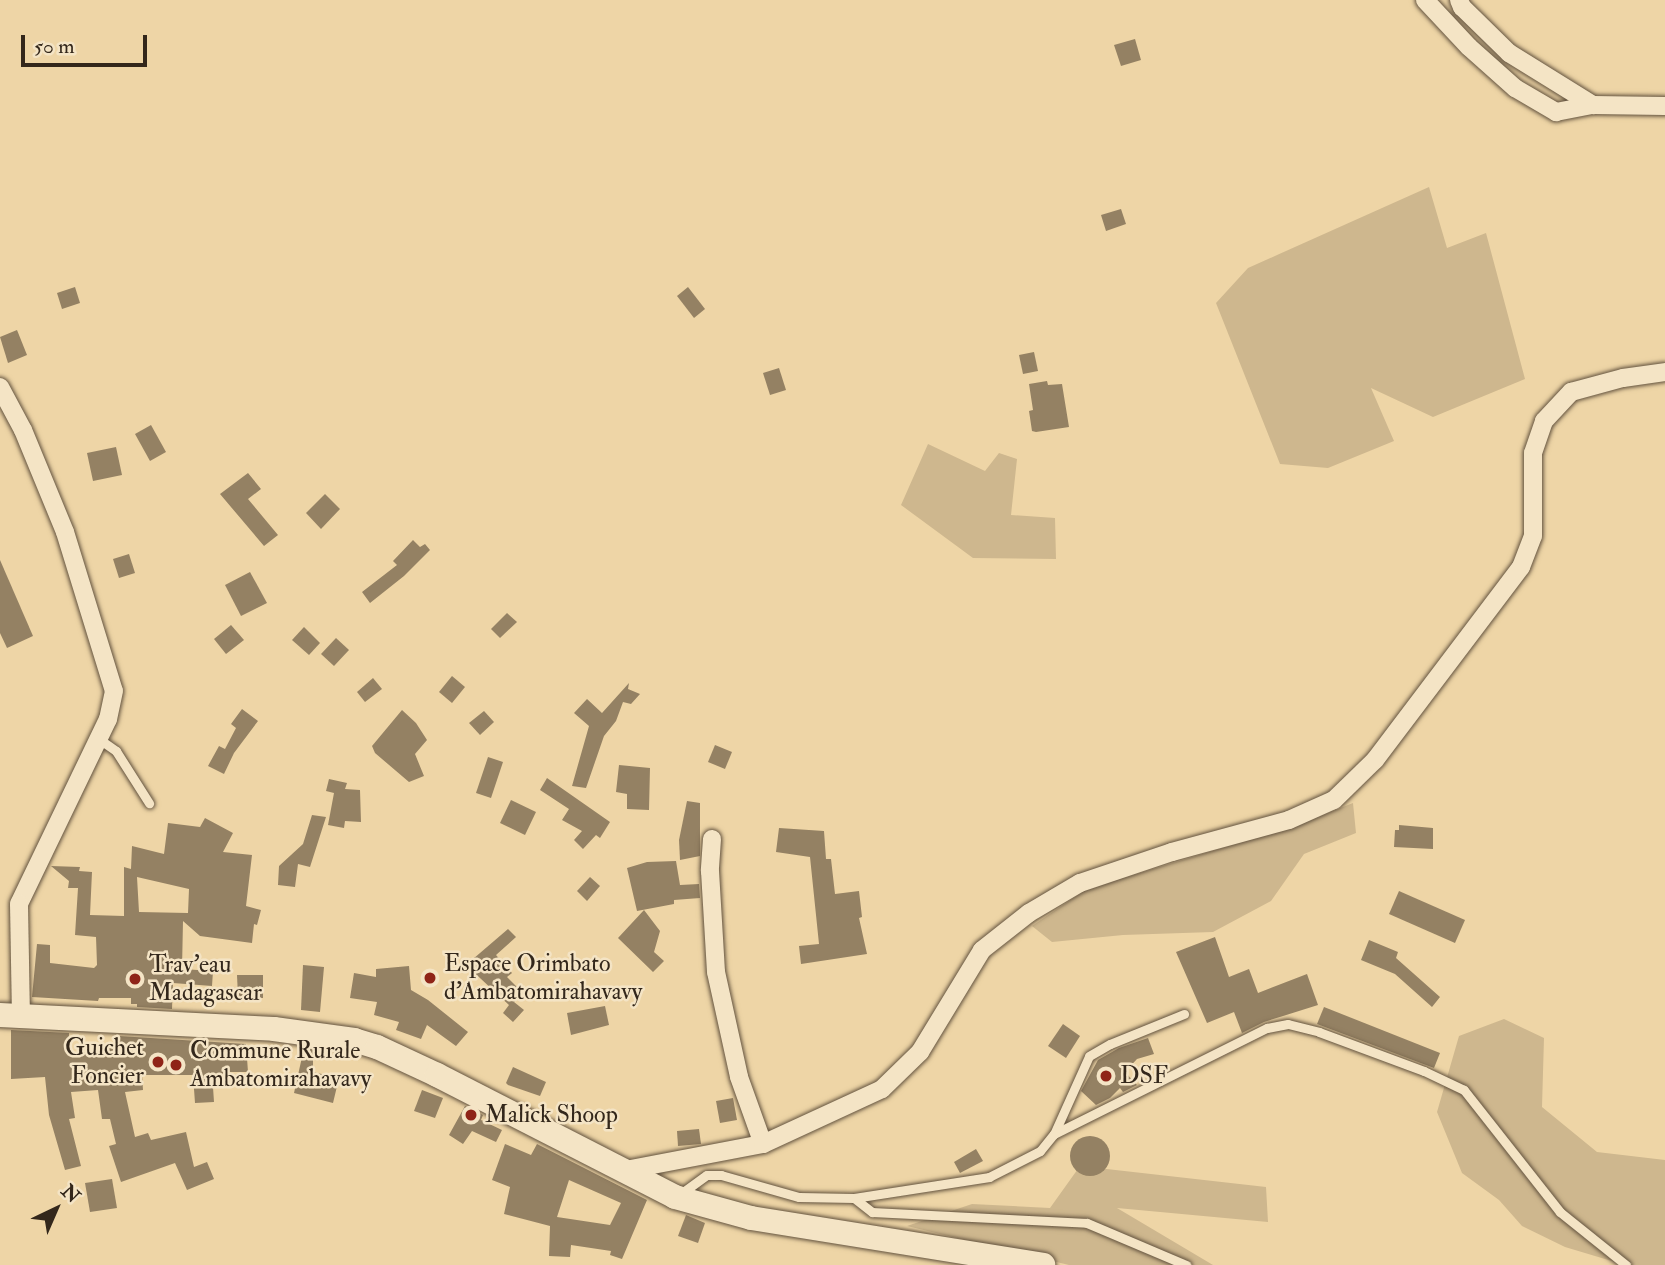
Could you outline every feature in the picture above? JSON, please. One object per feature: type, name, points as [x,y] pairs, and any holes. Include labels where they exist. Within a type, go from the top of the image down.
[{"type":"main road","points":[[10,1015],[274,1029],[354,1040],[377,1047],[437,1075],[675,1197],[751,1218],[1043,1265]]},
{"type":"street","points":[[1425,0],[1469,47],[1515,88],[1556,112],[1593,105],[1665,106]]},
{"type":"street","points":[[1459,0],[1462,7],[1510,53],[1593,105]]},
{"type":"street","points":[[621,1171],[763,1144],[882,1089],[920,1052],[982,950],[1029,913],[1080,883],[1172,852],[1289,820],[1334,800],[1375,760],[1521,567],[1533,536],[1533,453],[1544,421],[1571,392],[1623,378],[1665,372]]},
{"type":"street","points":[[0,387],[23,430],[65,532],[103,646],[114,691],[108,719],[19,904],[10,1015]]},
{"type":"street","points":[[712,839],[710,872],[716,972],[739,1077],[763,1144]]},
{"type":"lane","points":[[99,738],[116,751],[149,803]]},
{"type":"lane","points":[[675,1197],[707,1175],[721,1175],[799,1197],[854,1198],[989,1177],[1040,1151],[1054,1134],[1089,1056],[1110,1044],[1184,1014]]},
{"type":"lane","points":[[1054,1134],[1267,1028],[1288,1024],[1319,1032],[1424,1071],[1465,1090],[1560,1212],[1626,1265]]},
{"type":"lane","points":[[854,1198],[872,1212],[1087,1223],[1186,1265]]},
{"type":"shaded area","points":[[1429,187],[1447,248],[1486,233],[1525,379],[1433,417],[1371,388],[1394,441],[1328,468],[1280,464],[1216,303],[1248,268]]},
{"type":"shaded area","points":[[928,444],[985,471],[999,453],[1017,459],[1011,515],[1055,518],[1056,559],[973,558],[901,505]]},
{"type":"shaded area","points":[[1353,803],[1356,833],[1304,854],[1271,901],[1213,932],[1123,935],[1052,942],[1032,926],[1087,889],[1295,826]]},
{"type":"shaded area","points":[[1504,1019],[1544,1038],[1542,1107],[1597,1152],[1665,1160],[1665,1265],[1625,1265],[1565,1247],[1522,1226],[1499,1200],[1462,1173],[1437,1112],[1459,1036]]},
{"type":"shaded area","points":[[1080,1166],[1266,1187],[1268,1222],[1117,1208],[1213,1265],[1069,1265],[907,1226],[972,1204],[1050,1208]]},
{"type":"building","points":[[1135,39],[1141,60],[1121,66],[1114,45]]},
{"type":"building","points":[[1121,209],[1126,224],[1106,231],[1101,215]]},
{"type":"building","points":[[75,287],[80,303],[62,309],[57,293]]},
{"type":"building","points":[[688,287],[705,309],[694,318],[677,296]]},
{"type":"building","points":[[17,330],[27,355],[8,363],[0,337]]},
{"type":"building","points":[[1034,352],[1038,371],[1023,374],[1019,355]]},
{"type":"building","points":[[779,368],[786,390],[770,395],[763,373]]},
{"type":"building","points":[[1047,381],[1048,385],[1062,384],[1069,427],[1032,431],[1029,411],[1033,410],[1029,384]]},
{"type":"building","points":[[151,425],[166,452],[150,461],[135,434]]},
{"type":"building","points":[[116,447],[122,475],[93,481],[87,453]]},
{"type":"building","points":[[248,473],[261,489],[248,499],[278,535],[264,546],[220,494]]},
{"type":"building","points":[[325,494],[340,509],[321,529],[306,513]]},
{"type":"building","points":[[413,540],[420,547],[425,544],[430,550],[404,576],[370,603],[362,592],[397,565],[393,561]]},
{"type":"building","points":[[129,554],[135,573],[119,578],[113,559]]},
{"type":"building","points":[[0,560],[33,636],[7,648],[0,633]]},
{"type":"building","points":[[250,572],[267,603],[241,616],[225,585]]},
{"type":"building","points":[[507,613],[517,622],[500,638],[491,629]]},
{"type":"building","points":[[231,625],[244,640],[226,654],[214,639]]},
{"type":"building","points":[[304,627],[320,643],[309,655],[292,640]]},
{"type":"building","points":[[336,638],[349,650],[334,666],[321,654]]},
{"type":"building","points":[[452,676],[465,687],[452,703],[439,692]]},
{"type":"building","points":[[373,678],[382,689],[365,702],[357,692]]},
{"type":"building","points":[[629,683],[628,689],[640,694],[631,704],[623,702],[616,721],[604,736],[586,788],[572,786],[589,726],[574,713],[587,699],[602,713]]},
{"type":"building","points":[[242,709],[258,721],[234,753],[224,774],[208,766],[219,746],[225,749],[236,728],[231,724]]},
{"type":"building","points":[[402,710],[416,723],[427,740],[415,754],[424,776],[409,782],[375,753],[372,746]]},
{"type":"building","points":[[484,711],[494,722],[480,735],[469,723]]},
{"type":"building","points":[[715,745],[732,752],[725,769],[708,762]]},
{"type":"building","points":[[488,757],[503,762],[491,798],[476,793]]},
{"type":"building","points":[[619,765],[650,768],[649,810],[627,809],[627,794],[616,792]]},
{"type":"building","points":[[547,778],[610,822],[600,838],[596,835],[583,849],[574,840],[582,831],[562,820],[569,809],[540,790]]},
{"type":"building","points":[[329,779],[347,783],[345,789],[360,790],[361,822],[345,821],[344,828],[328,825],[334,793],[326,791]]},
{"type":"building","points":[[511,800],[536,812],[525,835],[500,823]]},
{"type":"building","points":[[687,801],[700,803],[700,856],[680,860],[679,840]]},
{"type":"building","points":[[312,815],[326,817],[310,867],[298,864],[295,887],[278,885],[279,866],[303,844]]},
{"type":"building","points":[[205,818],[233,833],[223,852],[252,855],[246,906],[261,910],[257,925],[254,924],[252,943],[200,936],[183,921],[182,969],[213,971],[212,986],[173,983],[172,1009],[137,1007],[137,1004],[131,1004],[131,998],[99,998],[98,1001],[32,997],[37,944],[50,945],[50,963],[94,968],[97,965],[96,937],[75,935],[78,888],[68,888],[69,881],[51,866],[80,867],[79,871],[92,872],[90,915],[124,916],[124,867],[131,869],[132,846],[164,854],[168,823],[200,827]],"holes":[[[137,877],[189,889],[188,913],[139,912]]]},
{"type":"building","points":[[1399,825],[1433,828],[1433,849],[1394,847],[1395,830],[1399,830]]},
{"type":"building","points":[[779,828],[824,831],[826,859],[831,859],[835,894],[859,891],[862,917],[859,918],[867,954],[801,964],[799,946],[819,944],[810,857],[776,852]]},
{"type":"building","points":[[676,861],[680,885],[699,884],[700,898],[674,900],[674,904],[637,911],[627,868],[647,862]]},
{"type":"building","points":[[590,877],[600,886],[587,901],[577,891]]},
{"type":"building","points":[[1399,891],[1465,920],[1455,943],[1389,914]]},
{"type":"building","points":[[644,910],[660,931],[654,952],[664,961],[653,972],[618,938]]},
{"type":"building","points":[[508,929],[516,937],[496,955],[512,973],[507,977],[523,993],[514,1002],[524,1010],[513,1022],[503,1013],[509,1005],[466,965]]},
{"type":"building","points":[[1215,937],[1229,977],[1249,969],[1258,993],[1307,974],[1318,1005],[1264,1022],[1242,1033],[1234,1012],[1207,1023],[1176,952]]},
{"type":"building","points":[[1369,940],[1398,952],[1396,958],[1440,997],[1432,1007],[1395,974],[1361,960]]},
{"type":"building","points":[[303,965],[324,967],[320,1012],[301,1010]]},
{"type":"building","points":[[409,966],[411,990],[468,1032],[456,1046],[427,1025],[421,1039],[396,1030],[399,1022],[374,1015],[377,1002],[350,998],[354,973],[376,977],[376,969]]},
{"type":"building","points":[[237,975],[263,975],[263,998],[238,997]]},
{"type":"building","points":[[605,1006],[609,1025],[571,1035],[567,1013]]},
{"type":"building","points":[[1324,1007],[1440,1053],[1434,1068],[1317,1024]]},
{"type":"building","points":[[1063,1024],[1080,1036],[1066,1058],[1048,1046]]},
{"type":"building","points":[[11,1030],[69,1033],[69,1053],[101,1051],[101,1044],[118,1044],[119,1036],[246,1044],[248,1072],[228,1072],[230,1086],[213,1087],[214,1102],[195,1103],[193,1075],[142,1075],[143,1090],[125,1092],[135,1137],[148,1133],[151,1140],[186,1132],[194,1167],[207,1162],[214,1179],[187,1190],[175,1163],[121,1182],[109,1146],[116,1144],[110,1119],[102,1119],[98,1090],[71,1092],[75,1118],[69,1119],[81,1166],[65,1170],[49,1115],[45,1077],[11,1079]]},
{"type":"building","name":"DSF","points":[[1148,1038],[1154,1054],[1137,1059],[1125,1072],[1137,1085],[1123,1092],[1120,1088],[1110,1098],[1096,1105],[1081,1091],[1098,1060],[1119,1048]]},
{"type":"building","points":[[304,1048],[313,1049],[313,1072],[339,1078],[333,1103],[294,1093]]},
{"type":"building","points":[[513,1067],[546,1082],[540,1096],[506,1083]]},
{"type":"building","points":[[422,1090],[443,1098],[435,1118],[414,1111]]},
{"type":"building","points":[[733,1098],[737,1120],[720,1123],[716,1101]]},
{"type":"building","points":[[465,1106],[483,1115],[481,1120],[502,1130],[496,1142],[472,1131],[463,1144],[449,1135]]},
{"type":"building","points":[[699,1129],[701,1144],[678,1146],[677,1131]]},
{"type":"building","points":[[1090,1136],[1104,1142],[1110,1156],[1104,1170],[1090,1176],[1076,1170],[1070,1156],[1076,1142]]},
{"type":"building","points":[[505,1144],[531,1155],[537,1144],[647,1200],[622,1259],[610,1255],[611,1251],[571,1245],[570,1257],[549,1256],[550,1226],[504,1214],[510,1187],[492,1180]],"holes":[[[569,1180],[621,1203],[610,1225],[557,1217]]]},
{"type":"building","points":[[976,1149],[983,1161],[960,1173],[954,1162]]},
{"type":"building","points":[[112,1179],[117,1208],[90,1212],[85,1183]]},
{"type":"building","points":[[686,1215],[705,1223],[698,1243],[678,1236]]},
{"type":"place","name":"Espace Orimbato d'Ambatomirahavavy","points":[[430,978]]},
{"type":"place","name":"Trav'eau Madagascar","points":[[135,979]]},
{"type":"place","name":"Guichet Foncier","points":[[158,1062]]},
{"type":"place","name":"Commune Rurale Ambatomirahavavy","points":[[176,1065]]},
{"type":"place","name":"DSF","points":[[1106,1076]]},
{"type":"place","name":"Malick Shoop","points":[[471,1115]]}]
